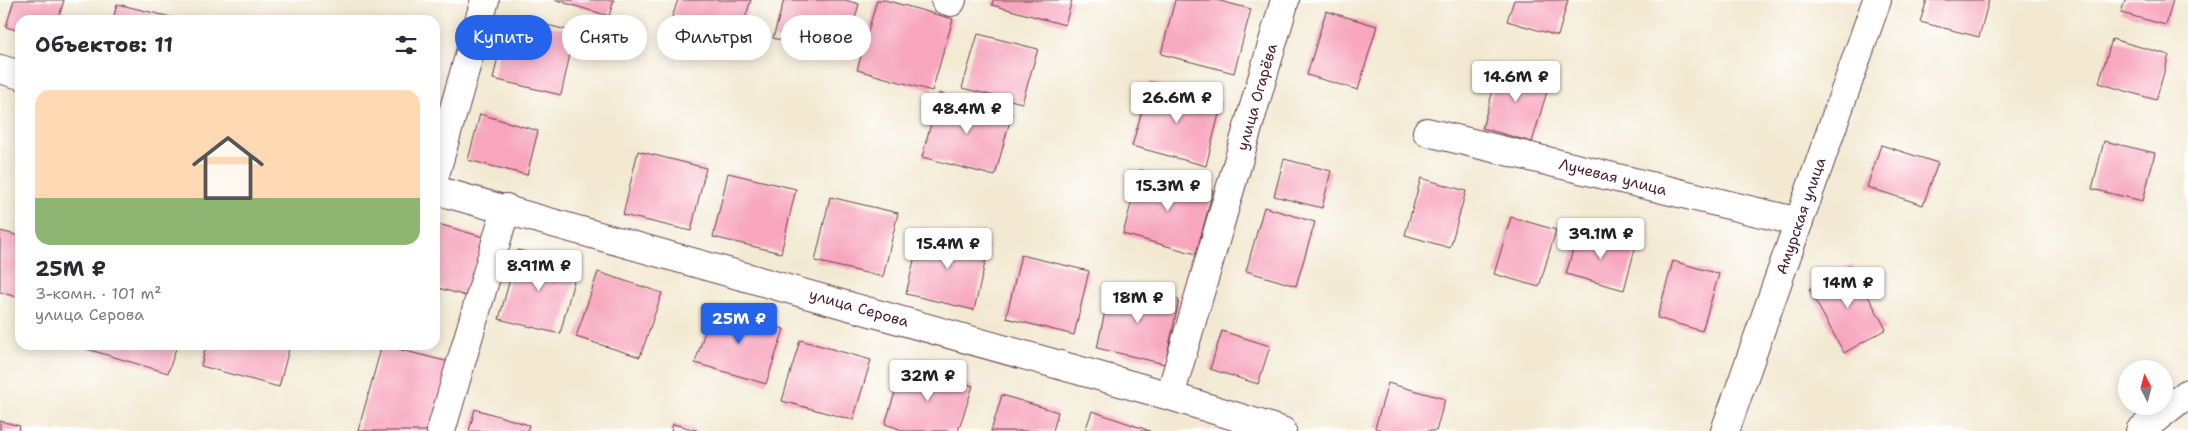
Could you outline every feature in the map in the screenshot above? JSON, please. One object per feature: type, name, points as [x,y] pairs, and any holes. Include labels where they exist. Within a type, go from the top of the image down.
[{"type":"street","points":[[440,157],[485,0]]},
{"type":"street","points":[[945,0],[951,2],[952,0]]},
{"type":"street","name":"улица Огарёва","points":[[1170,396],[1285,0]]},
{"type":"street","name":"Амурская улица","points":[[1725,431],[1877,0]]},
{"type":"street","points":[[0,69],[15,74]]},
{"type":"street","name":"Лучевая улица","points":[[1427,132],[1799,222]]},
{"type":"street","name":"улица Серова","points":[[440,191],[506,208],[1170,396],[1282,431]]},
{"type":"street","points":[[441,431],[506,208]]},
{"type":"street","points":[[2140,431],[2188,393]]},
{"type":"building","points":[[14,0],[64,0],[60,15],[15,15],[15,30],[6,27]]},
{"type":"building","points":[[555,0],[614,0],[609,15]]},
{"type":"building","points":[[678,0],[751,0],[746,15],[673,15]]},
{"type":"building","points":[[784,0],[845,0],[859,4],[856,15],[781,15],[781,40],[773,38]]},
{"type":"building","points":[[877,0],[885,0],[953,19],[932,91],[857,70],[860,60],[871,60],[871,21]]},
{"type":"building","points":[[993,0],[1072,0],[1065,25],[992,5]]},
{"type":"building","points":[[1175,0],[1216,0],[1251,9],[1234,73],[1161,54]]},
{"type":"building","points":[[1514,0],[1568,0],[1558,36],[1507,21]]},
{"type":"building","points":[[1927,0],[1989,0],[1979,37],[1920,22]]},
{"type":"building","points":[[2125,0],[2173,0],[2166,25],[2121,13]]},
{"type":"building","points":[[117,4],[162,15],[114,15]]},
{"type":"building","points":[[1326,11],[1377,26],[1358,90],[1307,75]]},
{"type":"building","points":[[552,26],[562,29],[562,60],[569,60],[561,95],[493,79],[497,60],[552,60]]},
{"type":"building","points":[[978,34],[1038,49],[1022,103],[962,88]]},
{"type":"building","points":[[2112,39],[2169,55],[2156,100],[2099,83]]},
{"type":"building","points":[[1501,64],[1551,78],[1532,142],[1482,128]]},
{"type":"building","points":[[1150,82],[1222,102],[1206,166],[1132,146]]},
{"type":"building","points":[[939,93],[1012,113],[995,176],[922,157]]},
{"type":"building","points":[[480,114],[538,131],[527,175],[468,160]]},
{"type":"building","points":[[2104,141],[2155,153],[2143,201],[2092,189]]},
{"type":"building","points":[[1881,145],[1938,163],[1923,205],[1867,187]]},
{"type":"building","points":[[638,151],[706,168],[691,231],[623,215]]},
{"type":"building","points":[[1284,159],[1331,171],[1322,208],[1274,196]]},
{"type":"building","points":[[1140,170],[1213,190],[1196,254],[1123,234]]},
{"type":"building","points":[[728,173],[796,189],[781,253],[713,237]]},
{"type":"building","points":[[1421,178],[1466,191],[1450,248],[1405,235]]},
{"type":"building","points":[[830,197],[898,213],[883,277],[815,261]]},
{"type":"building","points":[[1264,207],[1315,222],[1296,286],[1246,271]]},
{"type":"building","points":[[1511,217],[1556,230],[1539,287],[1494,274]]},
{"type":"building","points":[[440,224],[483,237],[466,296],[440,288]]},
{"type":"building","points":[[1579,229],[1636,245],[1624,290],[1566,274]]},
{"type":"building","points":[[0,231],[15,235],[15,296],[0,292]]},
{"type":"building","points":[[921,231],[989,246],[974,310],[906,294]]},
{"type":"building","points":[[518,250],[578,265],[560,334],[499,319]]},
{"type":"building","points":[[1021,255],[1089,271],[1074,335],[1006,318]]},
{"type":"building","points":[[1673,261],[1719,274],[1702,331],[1657,318]]},
{"type":"building","points":[[1851,265],[1886,329],[1844,353],[1809,289]]},
{"type":"building","points":[[598,272],[662,293],[640,357],[576,337]]},
{"type":"building","points":[[1111,284],[1179,300],[1165,364],[1097,348]]},
{"type":"building","points":[[713,306],[784,329],[766,384],[695,363]]},
{"type":"building","points":[[1222,331],[1270,346],[1258,384],[1210,369]]},
{"type":"building","points":[[800,340],[871,360],[853,420],[782,401]]},
{"type":"building","points":[[90,350],[175,350],[168,373]]},
{"type":"building","points":[[205,350],[289,350],[279,387],[201,366]]},
{"type":"building","points":[[381,350],[402,350],[449,362],[429,431],[358,431]]},
{"type":"building","points":[[904,364],[973,386],[958,431],[905,431],[885,424]]},
{"type":"building","points":[[1388,383],[1445,399],[1436,431],[1386,431],[1375,428]]},
{"type":"building","points":[[1002,395],[1058,412],[1053,431],[991,431]]},
{"type":"building","points":[[475,409],[529,425],[527,431],[469,431]]},
{"type":"building","points":[[1092,411],[1150,431],[1085,431]]},
{"type":"building","points":[[0,421],[20,426],[18,431],[0,431]]},
{"type":"building","points":[[673,424],[697,430],[697,431],[671,431]]}]
